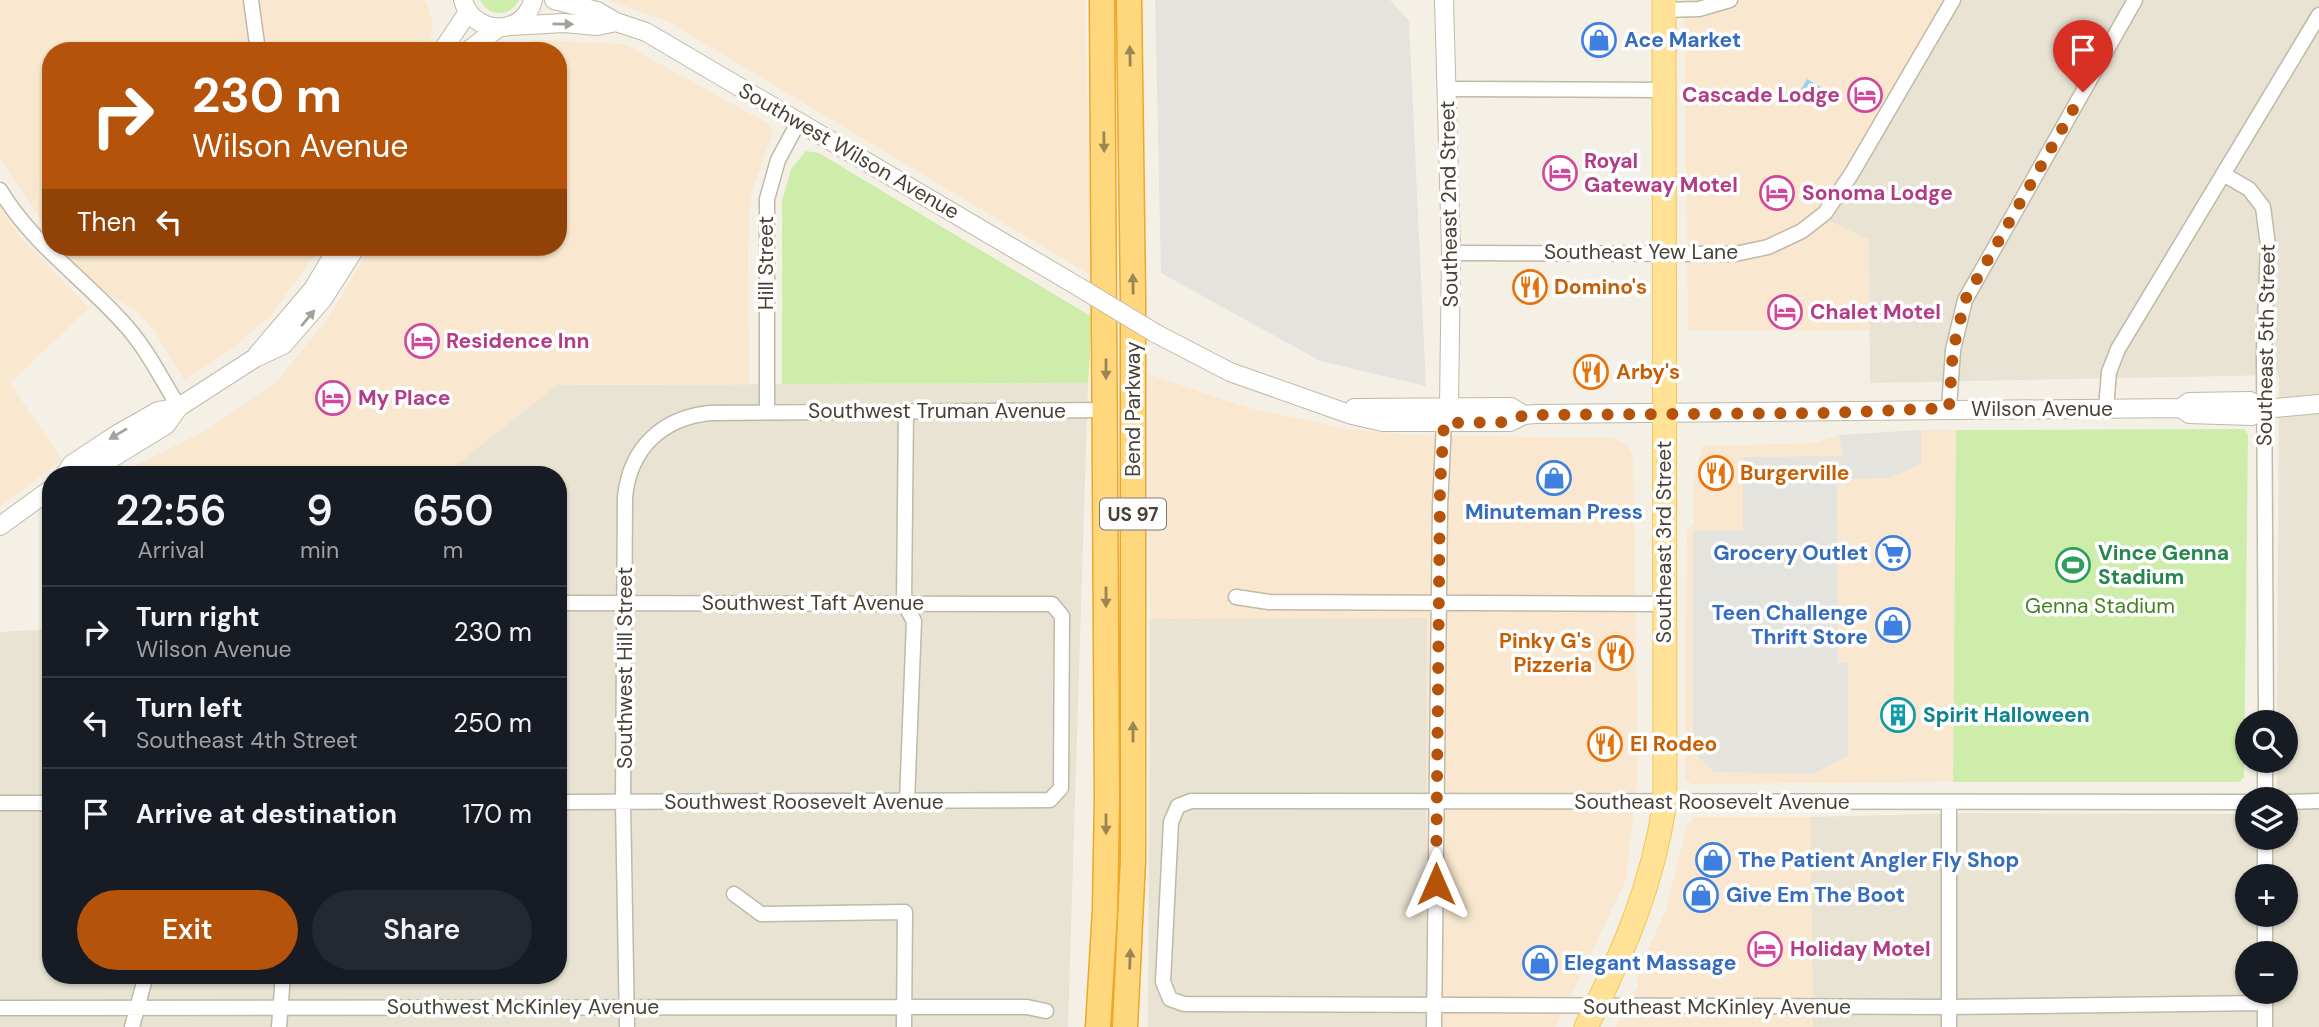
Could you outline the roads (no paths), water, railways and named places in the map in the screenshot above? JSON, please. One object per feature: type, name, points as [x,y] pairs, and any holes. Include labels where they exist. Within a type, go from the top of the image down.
[{"type":"highway","name":"Bend Parkway","points":[[1097,1027],[1106,873],[1106,410],[1102,0]]},
{"type":"highway","name":"Bend Parkway","points":[[1125,1027],[1133,860],[1133,298],[1129,0]]},
{"type":"main road","name":"Southeast 3rd Street","points":[[1591,1017],[1642,903],[1657,853],[1665,802],[1664,5]]},
{"type":"street","points":[[251,0],[257,42]]},
{"type":"street","points":[[482,42],[527,14],[533,0]]},
{"type":"street","name":"Southwest Wilson Avenue","points":[[554,0],[597,11],[616,22],[646,33],[1079,287]]},
{"type":"street","name":"Southeast 2nd Street","points":[[1434,1027],[1440,487],[1446,415],[1451,253],[1444,0]]},
{"type":"street","points":[[1664,5],[1699,9],[1730,0]]},
{"type":"street","name":"Southeast Yew Lane","points":[[1451,253],[1735,254],[1768,247],[1802,231],[1825,213],[1852,173],[1953,0]]},
{"type":"street","points":[[1949,408],[1953,350],[1965,300],[2135,0]]},
{"type":"street","points":[[447,42],[466,6],[487,27],[504,27]]},
{"type":"street","points":[[2106,409],[2109,372],[2118,349],[2319,15]]},
{"type":"street","name":"Southwest Wilson Avenue","points":[[504,27],[564,23],[597,26],[616,22]]},
{"type":"street","points":[[1447,89],[1664,90]]},
{"type":"street","name":"Hill Street","points":[[767,412],[766,207],[778,160],[799,121]]},
{"type":"street","name":"Southeast 5th Street","points":[[2223,174],[2249,190],[2263,207],[2268,245],[2264,409],[2266,710]]},
{"type":"street","points":[[0,190],[31,234],[42,245]]},
{"type":"street","points":[[54,256],[125,325],[146,351],[179,407]]},
{"type":"street","points":[[255,358],[313,289],[333,256]]},
{"type":"street","points":[[99,466],[166,425],[179,407],[255,358],[284,345],[323,299],[350,256]]},
{"type":"street","name":"Wilson Avenue","points":[[1079,287],[1155,333],[1230,372],[1352,415],[1446,415]]},
{"type":"street","name":"Wilson Avenue","points":[[1333,408],[1446,415],[1511,407],[1524,415],[1664,415],[1949,408],[2181,408],[2189,402],[2250,401],[2264,409],[2319,404]]},
{"type":"street","points":[[71,466],[158,411],[179,407]]},
{"type":"street","points":[[906,410],[904,603],[914,621],[907,802]]},
{"type":"street","name":"Southwest Truman Avenue","points":[[767,412],[1106,410]]},
{"type":"street","name":"Southwest Hill Street","points":[[627,1027],[623,802],[626,488],[642,447],[660,429],[684,418],[710,413],[767,412]]},
{"type":"street","points":[[0,526],[42,496]]},
{"type":"street","points":[[1236,597],[1269,602],[1664,604]]},
{"type":"street","name":"Southwest Taft Avenue","points":[[567,603],[1052,604],[1062,616],[1061,788],[1050,800]]},
{"type":"street","name":"Southwest Roosevelt Avenue","points":[[567,802],[1050,800]]},
{"type":"street","name":"Southeast Roosevelt Avenue","points":[[1170,999],[1163,982],[1171,822],[1178,806],[1191,801],[2235,802]]},
{"type":"street","points":[[2298,802],[2319,801]]},
{"type":"street","points":[[1949,802],[1949,1027]]},
{"type":"street","points":[[0,803],[42,803]]},
{"type":"street","points":[[734,894],[761,914],[905,912],[904,1027]]},
{"type":"street","points":[[132,1027],[144,984]]},
{"type":"street","points":[[279,1027],[283,984]]},
{"type":"street","name":"Southeast McKinley Avenue","points":[[1170,999],[1184,1004],[1434,1007],[1591,1017],[2235,999]]},
{"type":"street","points":[[2265,1004],[2265,1027]]},
{"type":"street","name":"Southwest McKinley Avenue","points":[[0,1007],[1027,1007],[1046,1011]]},
{"type":"water","points":[[1807,79],[1828,91],[1821,103],[1800,91]]},
{"type":"place","name":"Ace Market","points":[[1599,40]]},
{"type":"place","name":"Cascade Lodge","points":[[1865,95]]},
{"type":"place","name":"Royal Gateway Motel","points":[[1560,173]]},
{"type":"place","name":"Sonoma Lodge","points":[[1777,193]]},
{"type":"place","name":"Domino's","points":[[1530,287]]},
{"type":"place","name":"Chalet Motel","points":[[1785,312]]},
{"type":"place","name":"Residence Inn","points":[[422,341]]},
{"type":"place","name":"Arby's","points":[[1591,372]]},
{"type":"place","name":"My Place","points":[[333,398]]},
{"type":"place","name":"Burgerville","points":[[1716,473]]},
{"type":"place","name":"Minuteman Press","points":[[1554,478]]},
{"type":"place","name":"Grocery Outlet","points":[[1893,553]]},
{"type":"place","name":"Vince Genna Stadium","points":[[2073,565]]},
{"type":"place","name":"Teen Challenge Thrift Store","points":[[1893,625]]},
{"type":"place","name":"Pinky G's Pizzeria","points":[[1616,653]]},
{"type":"place","name":"Spirit Halloween","points":[[1898,715]]},
{"type":"place","name":"El Rodeo","points":[[1605,744]]},
{"type":"place","name":"The Patient Angler Fly Shop","points":[[1713,860]]},
{"type":"place","name":"Give Em The Boot","points":[[1701,895]]},
{"type":"place","name":"Holiday Motel","points":[[1765,949]]},
{"type":"place","name":"Elegant Massage","points":[[1540,963]]},
{"type":"park label","name":"Genna Stadium","points":[[2100,606]]}]
